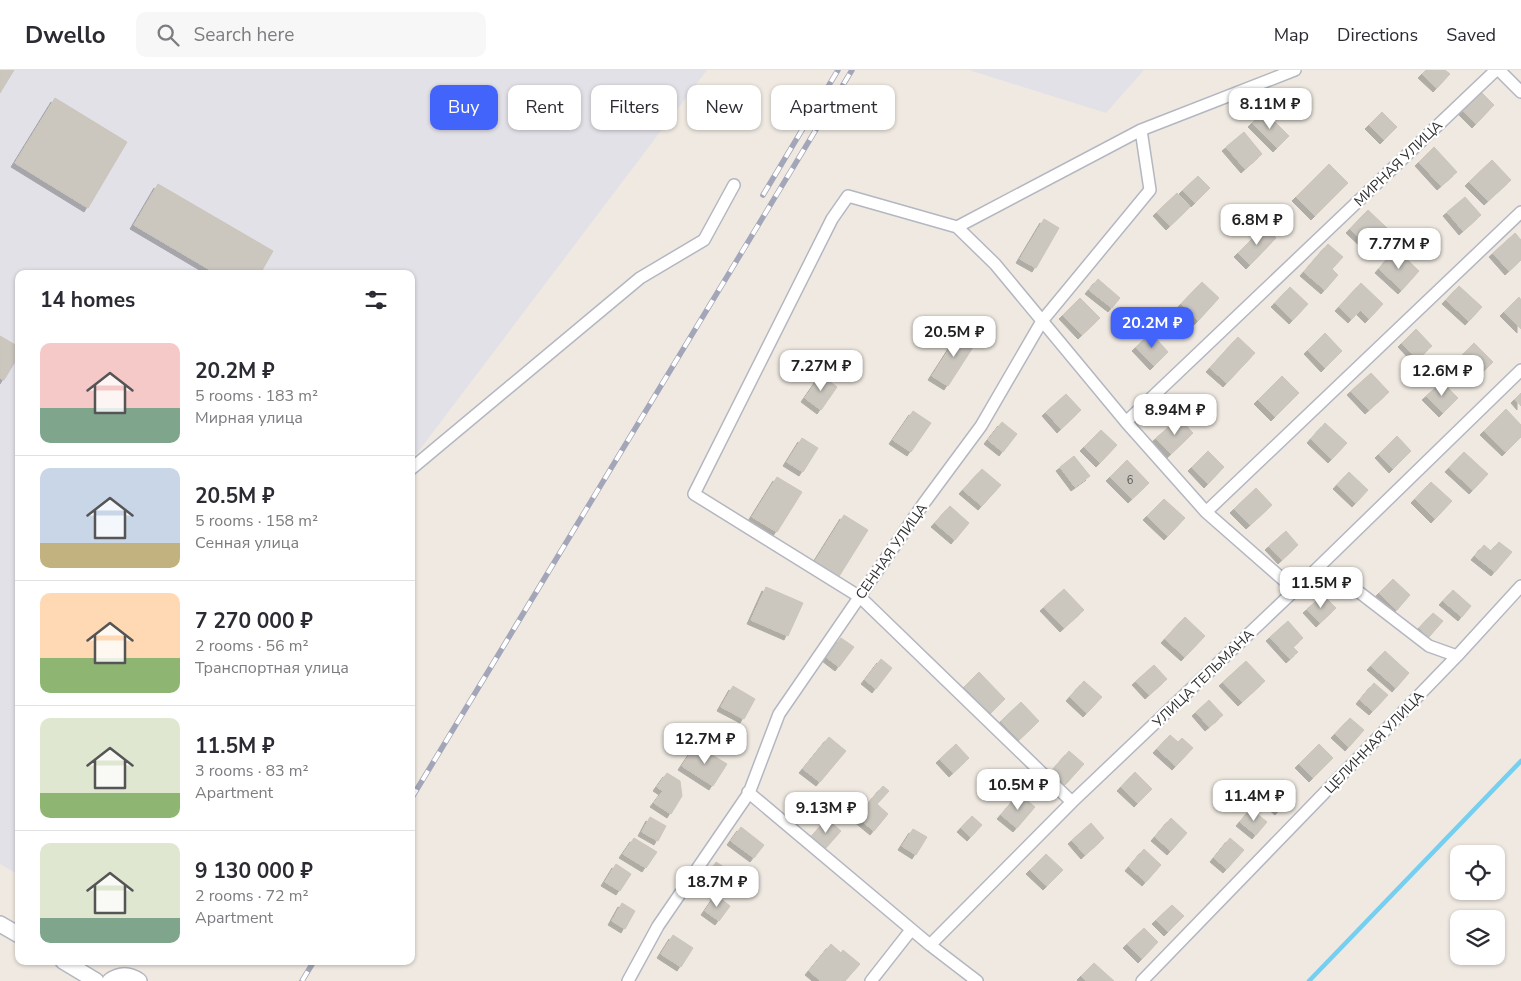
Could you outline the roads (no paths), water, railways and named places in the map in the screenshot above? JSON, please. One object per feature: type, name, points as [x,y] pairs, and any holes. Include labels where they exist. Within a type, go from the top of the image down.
[{"type":"street","points":[[957,227],[1141,130],[1295,70]]},
{"type":"street","points":[[1498,70],[1521,92]]},
{"type":"street","name":"МИРНАЯ УЛИЦА","points":[[1126,422],[1498,70]]},
{"type":"street","name":"СЕННАЯ УЛИЦА","points":[[628,981],[658,926],[748,793],[779,714],[924,503],[981,426],[1042,321],[1150,190],[1141,130]]},
{"type":"street","points":[[415,466],[640,278],[704,240],[734,185]]},
{"type":"street","points":[[1072,802],[860,597],[694,494],[832,219],[848,196],[957,227],[995,264],[1126,422],[1206,512],[1295,590],[1327,576],[1342,579],[1429,646],[1457,656]]},
{"type":"street","points":[[1206,512],[1521,212]]},
{"type":"street","name":"УЛИЦА ТЕЛЬМАНА","points":[[930,945],[1072,802],[1295,590],[1521,370]]},
{"type":"street","name":"ЦЕЛИННАЯ УЛИЦА","points":[[1142,981],[1457,656],[1521,586]]},
{"type":"street","points":[[748,793],[911,930],[977,981]]},
{"type":"street","points":[[0,924],[15,932]]},
{"type":"street","points":[[870,981],[911,930]]},
{"type":"street","points":[[0,937],[15,935]]},
{"type":"street","points":[[70,965],[96,981]]},
{"type":"street","points":[[110,981],[124,975],[131,976],[139,981]]},
{"type":"waterway","points":[[1309,981],[1521,761]]},
{"type":"railway","points":[[763,195],[838,70]]},
{"type":"railway","points":[[415,792],[852,70]]},
{"type":"railway","points":[[302,981],[312,965]]}]
